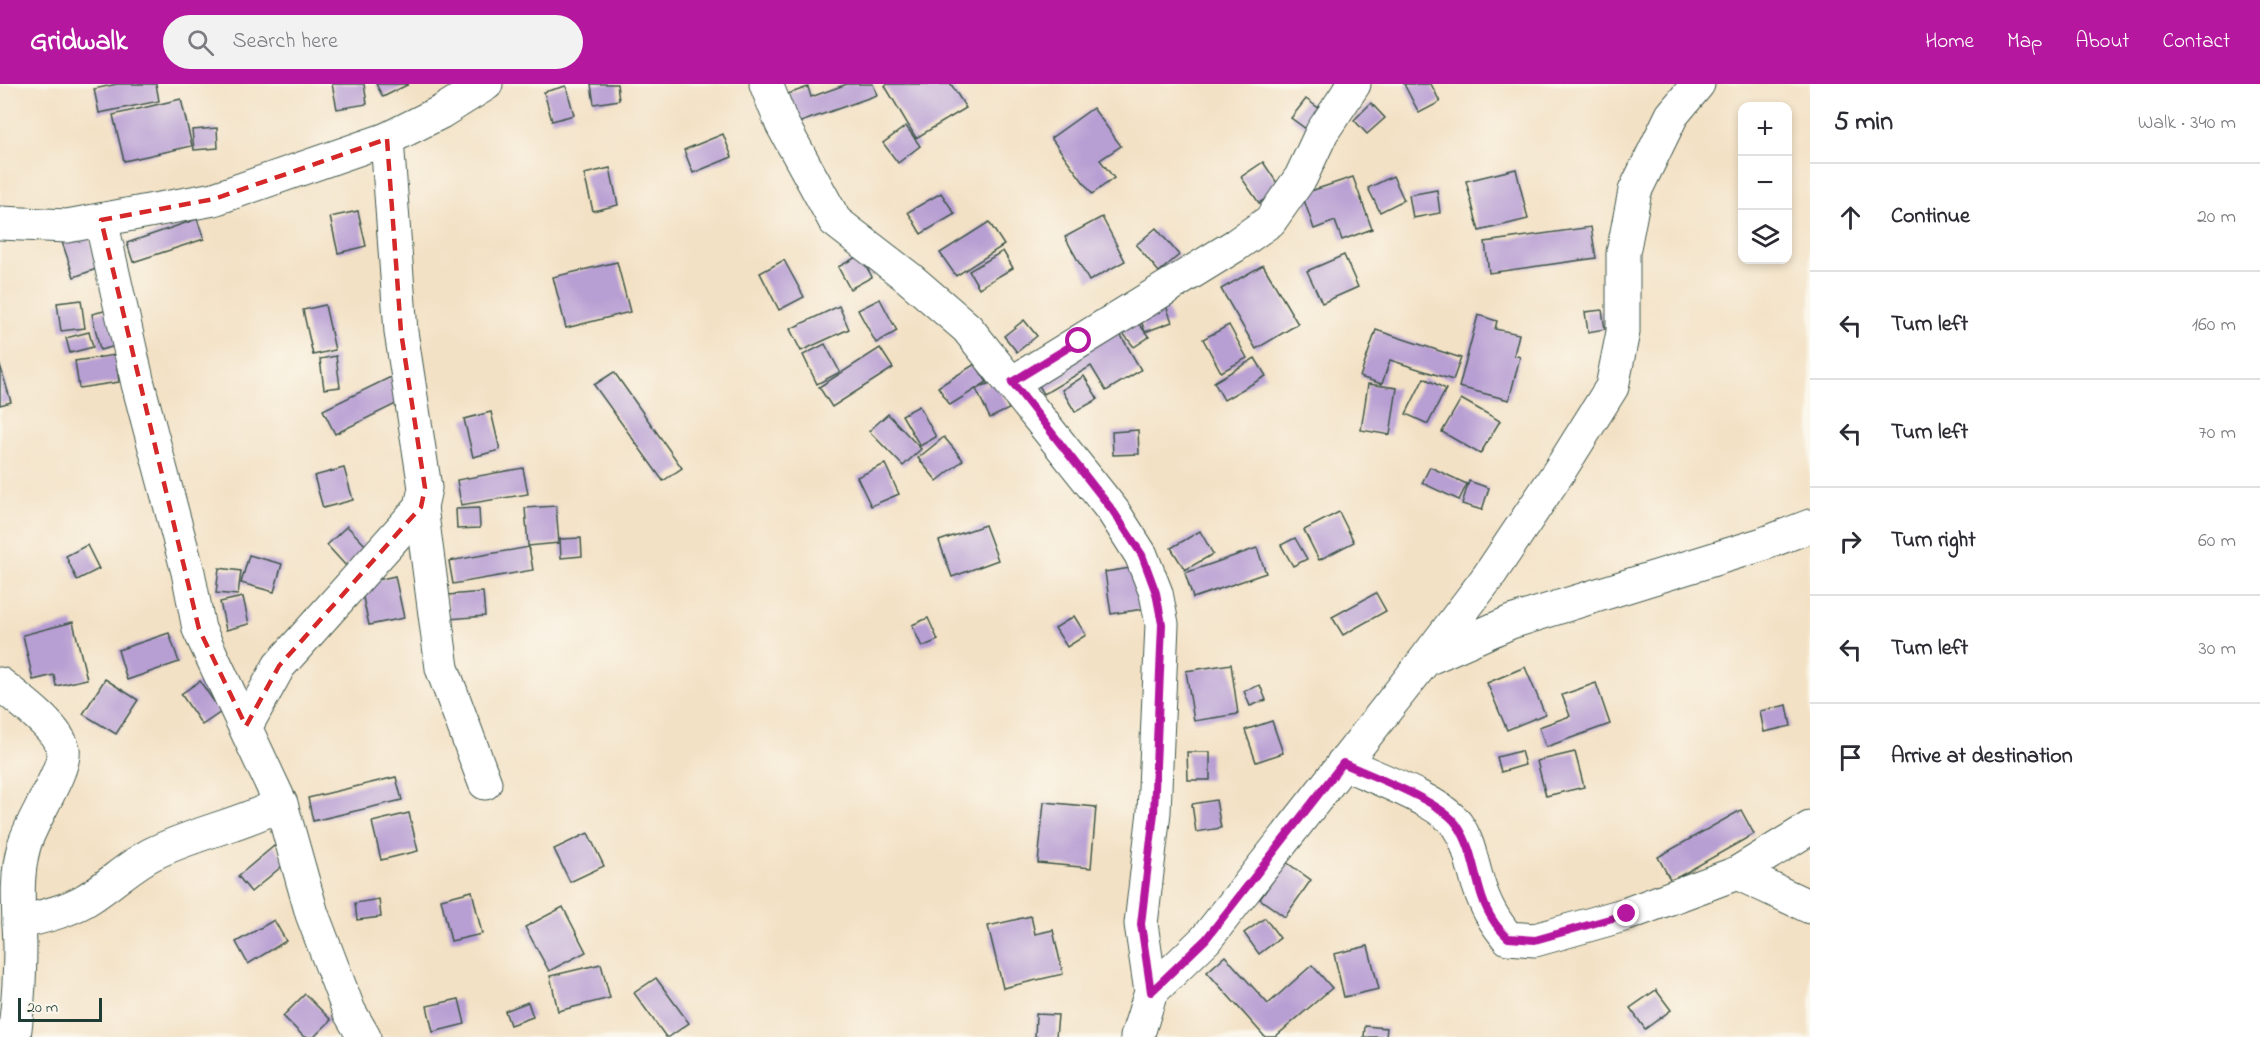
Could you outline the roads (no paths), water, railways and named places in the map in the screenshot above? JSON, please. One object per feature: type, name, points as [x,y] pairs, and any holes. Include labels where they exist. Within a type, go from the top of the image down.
[{"type":"street","points":[[0,223],[67,226],[214,199],[387,140],[441,112],[486,84]]},
{"type":"street","points":[[766,84],[782,124],[835,221],[909,278],[967,328],[1113,511],[1142,555],[1156,593],[1162,624],[1154,813],[1141,924],[1151,992],[1137,1037]]},
{"type":"street","points":[[1012,382],[1236,245],[1270,221],[1301,177],[1322,132],[1354,84]]},
{"type":"street","points":[[1151,992],[1206,939],[1425,660],[1488,577],[1560,470],[1612,387],[1623,332],[1623,254],[1635,191],[1672,115],[1698,84]]},
{"type":"street","points":[[387,140],[401,332],[425,488],[421,507],[442,668],[485,783]]},
{"type":"street","points":[[101,220],[138,384],[189,572],[199,629],[281,804],[312,914],[350,1011],[364,1037]]},
{"type":"street","points":[[246,726],[279,666],[421,507]]},
{"type":"street","points":[[1425,660],[1511,622],[1763,544],[1810,526]]},
{"type":"street","points":[[0,684],[49,728],[60,742],[63,751],[58,771],[30,829],[23,849],[19,923],[20,986],[14,1037]]},
{"type":"street","points":[[1343,763],[1436,807],[1457,823],[1468,846],[1492,919],[1508,938],[1535,940],[1627,914],[1737,873],[1810,828]]},
{"type":"street","points":[[19,923],[70,908],[86,900],[130,866],[187,838],[260,814],[281,804]]},
{"type":"street","points":[[1737,873],[1810,907]]}]
